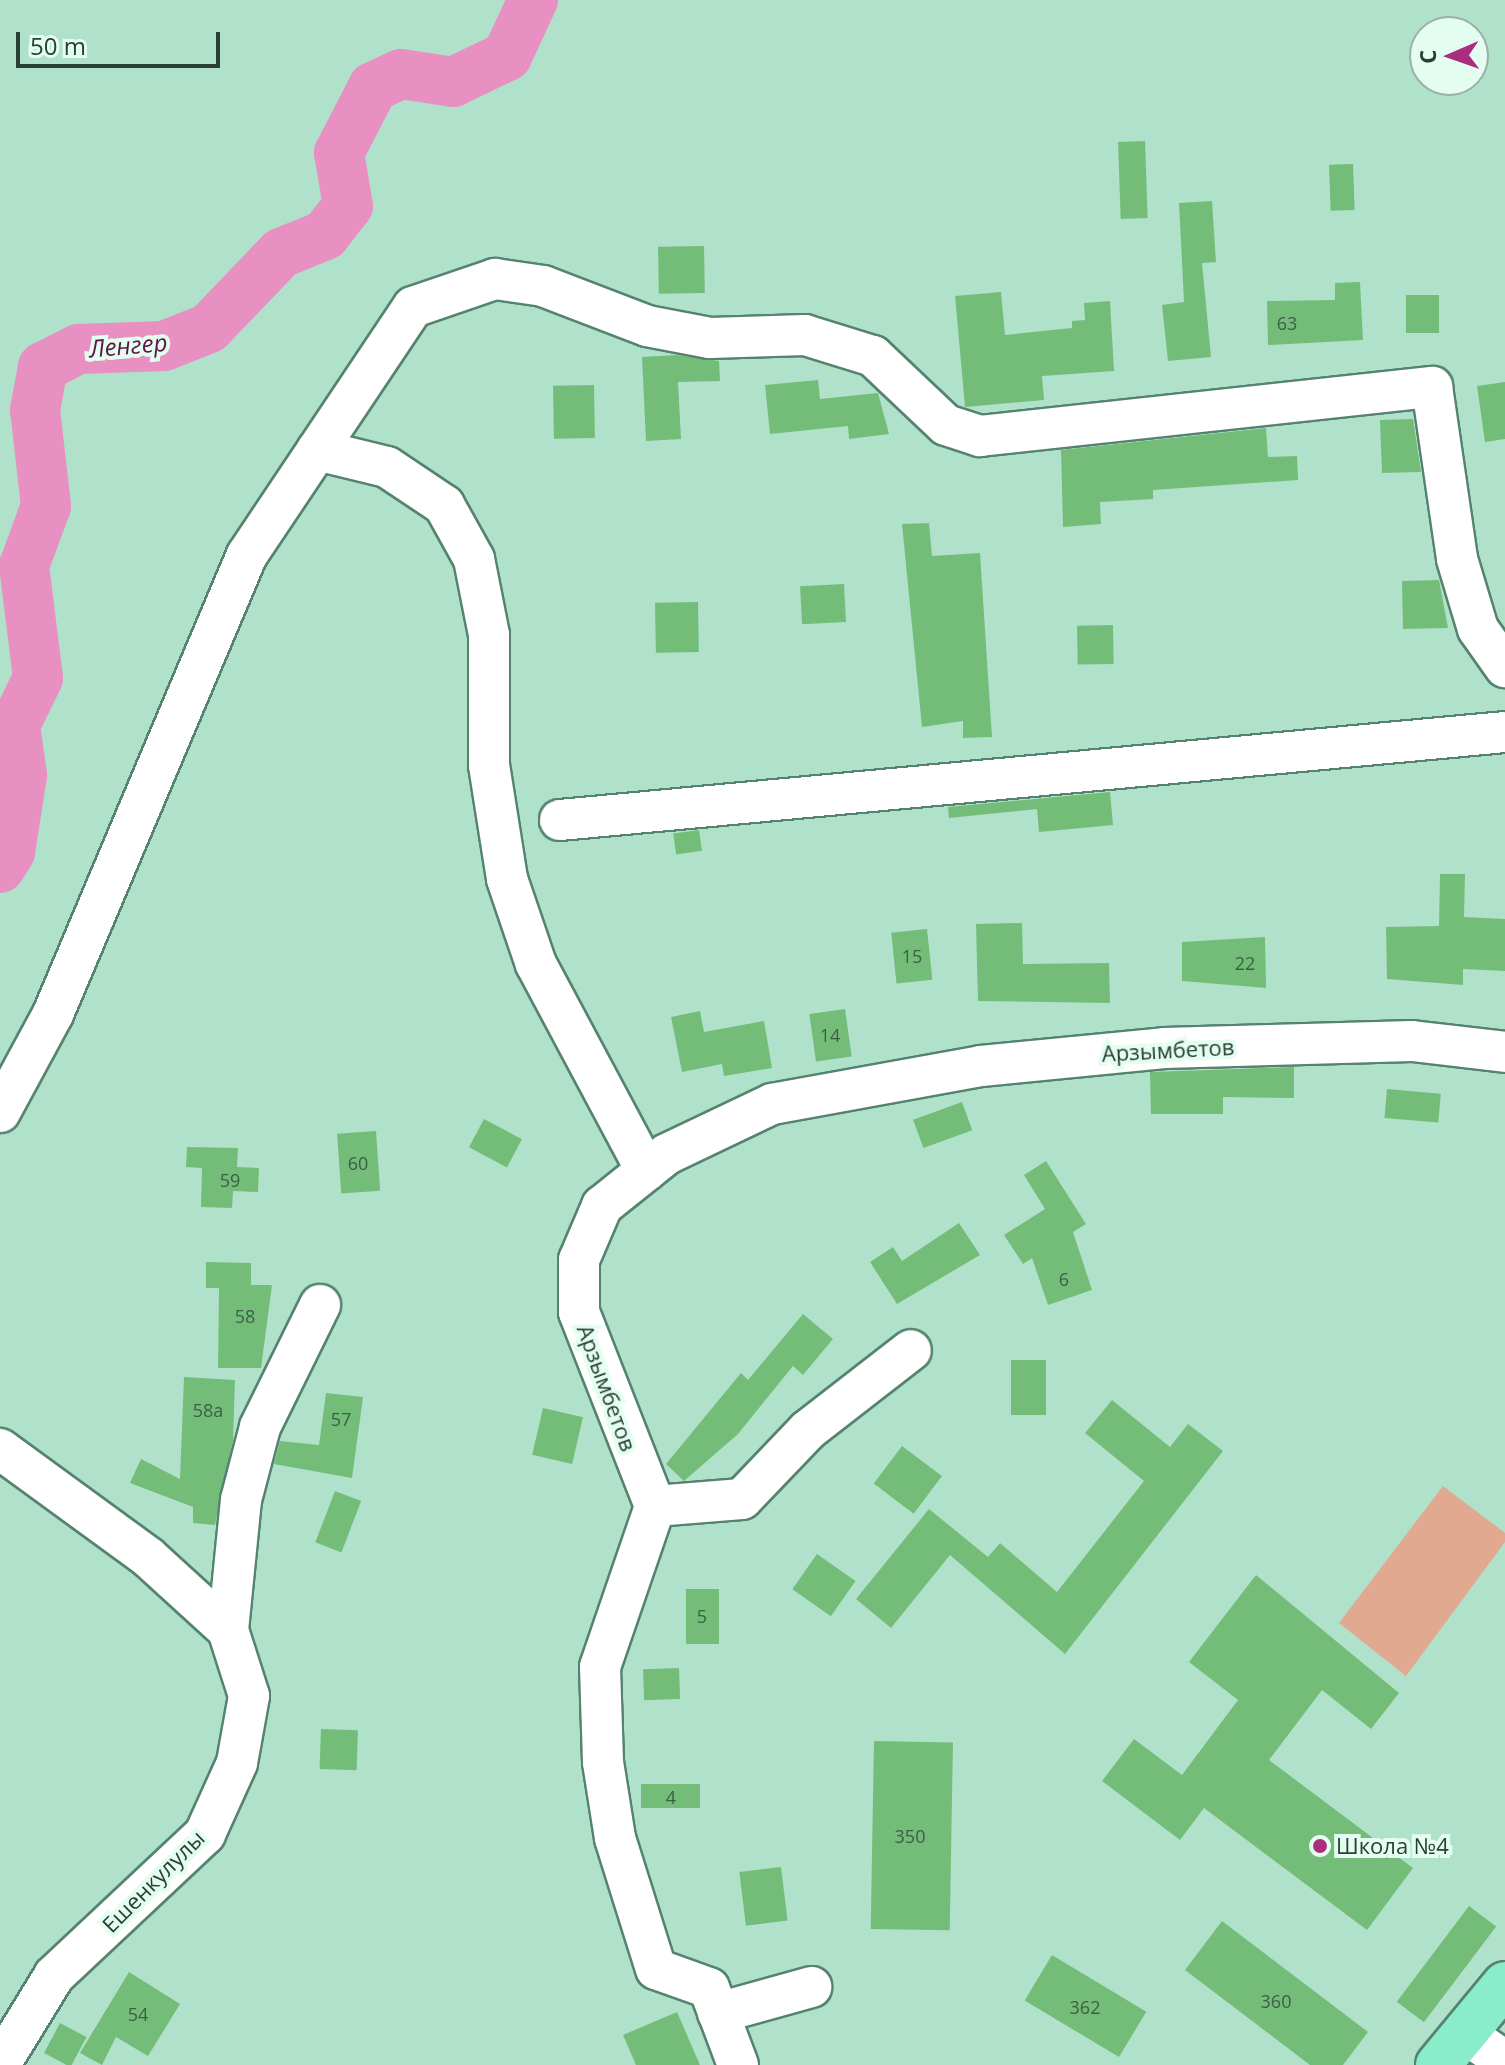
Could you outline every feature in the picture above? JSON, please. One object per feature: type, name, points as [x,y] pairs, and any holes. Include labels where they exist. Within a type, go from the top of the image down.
[{"type":"main road","points":[[1453,2050],[1505,1984]]},
{"type":"street","points":[[0,1112],[53,1014],[247,555],[413,307],[495,279],[543,286],[663,329],[710,338],[805,335],[859,352],[946,425],[980,436],[1432,387],[1457,559],[1478,629],[1505,667]]},
{"type":"street","points":[[317,450],[387,467],[444,505],[474,559],[489,635],[489,765],[507,879],[536,964],[646,1170]]},
{"type":"street","points":[[560,820],[1505,732]]},
{"type":"street","name":"Арзымбетов","points":[[655,1506],[579,1312],[579,1260],[602,1206],[646,1170],[772,1104],[981,1066],[1164,1048],[1412,1041],[1505,1052]]},
{"type":"street","points":[[228,1630],[241,1500],[260,1427],[320,1305]]},
{"type":"street","points":[[738,2065],[709,1988],[656,1969],[615,1838],[603,1762],[600,1667],[655,1506],[742,1499],[808,1430],[911,1350]]},
{"type":"street","name":"Ешенкулулы","points":[[0,1449],[148,1557],[228,1630],[249,1696],[237,1763],[205,1834],[54,1976],[0,2064]]},
{"type":"street","points":[[718,2013],[811,1987]]},
{"type":"street","points":[[1453,2050],[1505,2061]]},
{"type":"shaded area","points":[[1443,1486],[1505,1533],[1505,1542],[1406,1676],[1339,1623]]},
{"type":"building","points":[[1145,141],[1148,218],[1121,219],[1118,142]]},
{"type":"building","points":[[1353,164],[1355,210],[1331,211],[1329,165]]},
{"type":"building","points":[[1212,201],[1216,262],[1202,263],[1211,357],[1168,361],[1162,305],[1184,302],[1179,203]]},
{"type":"building","points":[[704,246],[705,293],[659,294],[658,247]]},
{"type":"building","points":[[1360,282],[1363,340],[1268,345],[1267,301],[1335,300],[1335,283]]},
{"type":"building","points":[[1001,292],[1005,335],[1072,328],[1072,321],[1085,320],[1084,303],[1110,301],[1114,371],[1042,376],[1044,400],[965,407],[955,296]]},
{"type":"building","points":[[1406,295],[1439,295],[1439,333],[1406,333]]},
{"type":"building","points":[[677,355],[719,361],[720,381],[678,382],[681,439],[646,441],[642,357]]},
{"type":"building","points":[[818,380],[820,399],[878,393],[889,434],[849,439],[848,426],[770,434],[765,385]]},
{"type":"building","points":[[1505,382],[1505,439],[1485,442],[1477,386]]},
{"type":"building","points":[[594,385],[595,438],[554,439],[553,386]]},
{"type":"building","points":[[1413,419],[1421,472],[1382,473],[1380,420]]},
{"type":"building","points":[[1266,428],[1268,457],[1297,456],[1298,480],[1153,490],[1153,499],[1100,502],[1101,524],[1063,527],[1061,450]]},
{"type":"building","points":[[929,523],[932,556],[980,553],[992,737],[963,738],[963,721],[922,727],[902,524]]},
{"type":"building","points":[[1439,580],[1448,628],[1403,629],[1402,581]]},
{"type":"building","points":[[844,584],[846,622],[802,624],[800,586]]},
{"type":"building","points":[[698,602],[699,652],[656,653],[655,603]]},
{"type":"building","points":[[1113,625],[1114,664],[1078,665],[1077,626]]},
{"type":"building","points":[[1110,792],[1113,825],[1039,832],[1037,809],[949,818],[948,807]]},
{"type":"building","points":[[699,830],[702,851],[676,854],[673,834]]},
{"type":"building","points":[[1440,874],[1465,874],[1464,917],[1505,919],[1505,971],[1463,969],[1463,985],[1387,979],[1386,927],[1439,926]]},
{"type":"building","points":[[1022,923],[1023,964],[1109,963],[1110,1003],[978,1001],[976,924]]},
{"type":"building","points":[[927,929],[932,980],[897,983],[891,933]]},
{"type":"building","points":[[1265,937],[1266,988],[1182,981],[1182,942]]},
{"type":"building","points":[[845,1009],[852,1057],[816,1062],[809,1014]]},
{"type":"building","points":[[700,1011],[704,1032],[764,1021],[772,1068],[724,1076],[722,1064],[682,1072],[671,1017]]},
{"type":"building","points":[[1294,1067],[1294,1098],[1223,1097],[1223,1114],[1151,1114],[1150,1072]]},
{"type":"building","points":[[1387,1089],[1441,1094],[1438,1123],[1384,1118]]},
{"type":"building","points":[[962,1102],[972,1130],[923,1148],[913,1120]]},
{"type":"building","points":[[484,1119],[522,1139],[507,1167],[469,1147]]},
{"type":"building","points":[[376,1131],[380,1191],[341,1194],[337,1134]]},
{"type":"building","points":[[187,1147],[238,1148],[237,1167],[259,1168],[258,1192],[233,1191],[232,1208],[201,1207],[202,1168],[186,1167]]},
{"type":"building","points":[[1046,1161],[1086,1224],[1073,1232],[1092,1290],[1048,1305],[1032,1258],[1023,1264],[1004,1235],[1045,1209],[1024,1175]]},
{"type":"building","points":[[959,1223],[980,1255],[897,1304],[870,1262],[893,1247],[902,1261]]},
{"type":"building","points":[[206,1262],[251,1263],[251,1285],[272,1285],[261,1368],[218,1368],[219,1288],[206,1288]]},
{"type":"building","points":[[803,1314],[833,1339],[803,1375],[793,1366],[738,1434],[684,1481],[666,1464],[741,1373],[748,1380]]},
{"type":"building","points":[[1011,1360],[1046,1360],[1046,1415],[1011,1415]]},
{"type":"building","points":[[184,1377],[235,1380],[233,1440],[215,1525],[193,1523],[193,1507],[130,1483],[141,1459],[180,1479]]},
{"type":"building","points":[[326,1393],[363,1397],[352,1478],[274,1464],[280,1441],[319,1445]]},
{"type":"building","points":[[1112,1400],[1170,1447],[1188,1424],[1223,1451],[1065,1654],[950,1555],[891,1628],[856,1599],[929,1509],[988,1557],[1000,1543],[1057,1592],[1144,1481],[1085,1433]]},
{"type":"building","points":[[543,1408],[583,1417],[572,1464],[532,1455]]},
{"type":"building","points":[[902,1446],[942,1476],[914,1514],[874,1484]]},
{"type":"building","points":[[335,1491],[361,1501],[341,1552],[315,1542]]},
{"type":"building","points":[[817,1554],[856,1581],[831,1616],[792,1589]]},
{"type":"building","points":[[1256,1575],[1399,1693],[1371,1729],[1322,1690],[1269,1760],[1413,1868],[1367,1930],[1204,1808],[1180,1840],[1102,1781],[1134,1739],[1182,1775],[1238,1700],[1189,1662]]},
{"type":"building","points":[[686,1589],[719,1589],[719,1644],[686,1644]]},
{"type":"building","points":[[679,1668],[680,1699],[644,1700],[643,1669]]},
{"type":"building","points":[[321,1729],[358,1730],[357,1770],[320,1769]]},
{"type":"building","points":[[874,1741],[953,1742],[950,1930],[871,1929]]},
{"type":"building","points":[[641,1784],[700,1784],[700,1808],[641,1808]]},
{"type":"building","points":[[781,1867],[788,1921],[746,1926],[739,1872]]},
{"type":"building","points":[[1469,1906],[1496,1926],[1424,2022],[1397,2002]]},
{"type":"building","points":[[1222,1921],[1368,2032],[1343,2065],[1310,2065],[1185,1970]]},
{"type":"building","points":[[1052,1955],[1146,2012],[1119,2057],[1025,2000]]},
{"type":"building","points":[[129,1972],[180,2004],[148,2056],[116,2037],[102,2065],[80,2053]]},
{"type":"building","points":[[677,2012],[700,2065],[636,2065],[623,2035]]},
{"type":"building","points":[[60,2023],[86,2037],[72,2065],[44,2053]]},
{"type":"waterway","name":"Ленгер","points":[[0,868],[10,852],[22,775],[15,725],[38,678],[24,566],[46,506],[35,410],[43,367],[78,349],[164,346],[209,328],[281,253],[325,235],[348,206],[339,153],[373,87],[401,74],[453,82],[507,56],[533,0]]},
{"type":"place","name":"Школа №4","points":[[1320,1846]]}]
